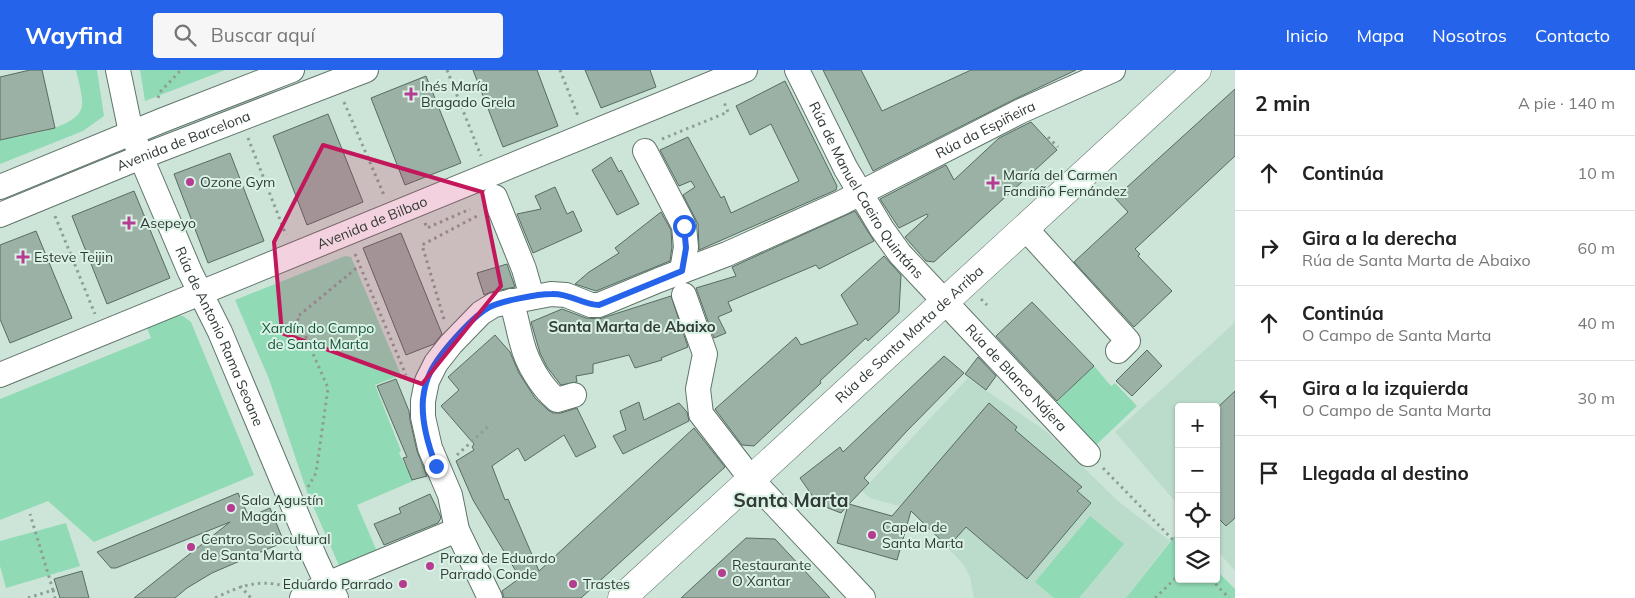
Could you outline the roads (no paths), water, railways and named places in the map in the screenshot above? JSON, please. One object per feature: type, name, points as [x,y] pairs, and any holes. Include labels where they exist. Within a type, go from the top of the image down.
[{"type":"street","name":"Rúa de Antonio Rama Seoane","points":[[118,70],[131,132],[141,157],[190,272],[220,332],[331,591]]},
{"type":"street","name":"Avenida de Barcelona","points":[[0,187],[131,132],[292,70]]},
{"type":"street","name":"Avenida de Barcelona","points":[[0,215],[141,157],[366,70]]},
{"type":"street","name":"Avenida de Bilbao","points":[[0,375],[745,70]]},
{"type":"street","name":"Rúa de Manuel Caeiro Quintáns","points":[[797,70],[846,169],[891,242],[945,302]]},
{"type":"street","name":"Rúa da Espiñeira","points":[[490,598],[457,530],[450,496],[430,448],[423,417],[423,401],[427,380],[436,363],[481,313],[494,305],[551,294],[566,295],[591,305],[599,305],[727,254],[860,193],[1021,111],[1113,70]]},
{"type":"street","name":"Rúa de Santa Marta de Arriba","points":[[622,598],[1197,70]]},
{"type":"street","points":[[653,146],[684,226],[686,248],[682,271]]},
{"type":"street","points":[[497,201],[524,269],[521,299],[516,315],[522,346],[537,376],[552,396],[557,400],[574,395]]},
{"type":"street","points":[[1026,229],[1128,341],[1118,351]]},
{"type":"street","points":[[684,295],[705,354],[698,389],[701,414],[752,480],[863,598]]},
{"type":"street","name":"Rúa de Blanco Nájera","points":[[945,302],[1088,454]]},
{"type":"street","points":[[302,598],[331,591],[457,530]]},
{"type":"place","name":"Inés María Bragado Grela","points":[[411,94]]},
{"type":"place","name":"Ozone Gym","points":[[190,182]]},
{"type":"place","name":"María del Carmen Fandiño Fernández","points":[[993,183]]},
{"type":"place","name":"Asepeyo","points":[[129,223]]},
{"type":"place","name":"Esteve Teijin","points":[[23,257]]},
{"type":"place","name":"Sala Agustín Magán","points":[[231,508]]},
{"type":"place","name":"Capela de Santa Marta","points":[[872,535]]},
{"type":"place","name":"Centro Sociocultural de Santa Marta","points":[[191,547]]},
{"type":"place","name":"Praza de Eduardo Parrado Conde","points":[[430,566]]},
{"type":"place","name":"Restaurante O Xantar","points":[[722,573]]},
{"type":"place","name":"Eduardo Parrado","points":[[403,584]]},
{"type":"place","name":"Trastes","points":[[573,584]]},
{"type":"district","name":"Santa Marta de Abaixo","points":[[632,327]]},
{"type":"district","name":"Santa Marta","points":[[791,500]]},
{"type":"park label","name":"Xardín do Campo de Santa Marta","points":[[318,336]]}]
